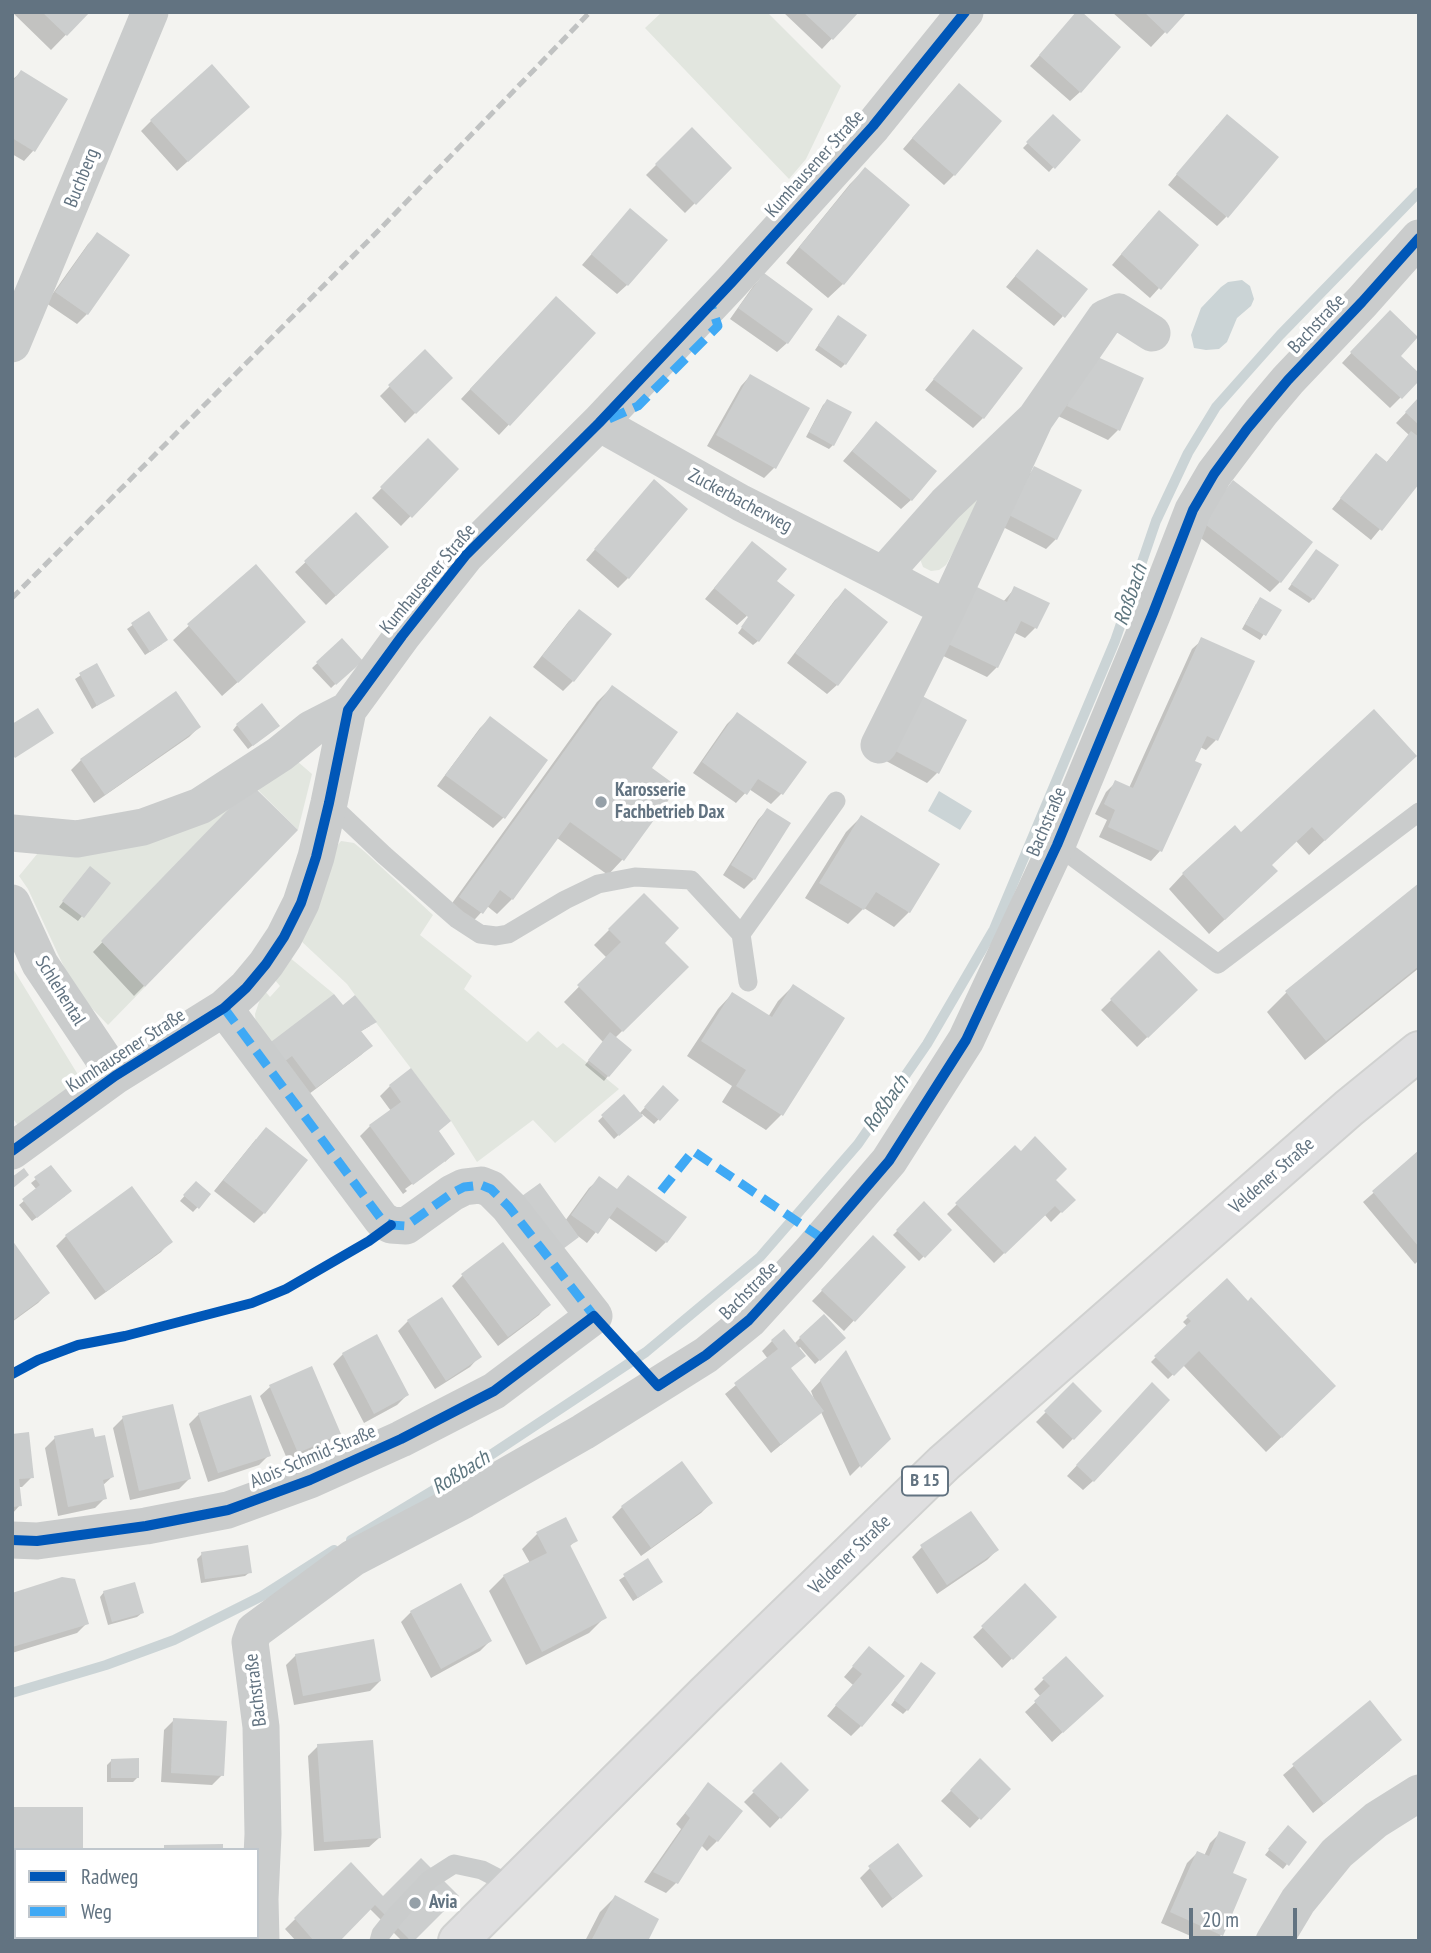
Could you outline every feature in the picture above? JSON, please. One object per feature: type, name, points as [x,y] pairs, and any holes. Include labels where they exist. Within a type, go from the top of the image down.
[{"type":"main road","name":"Veldener Straße","points":[[458,1941],[705,1695],[944,1463],[1349,1108],[1419,1051]]},
{"type":"street","name":"Buchberg","points":[[12,344],[150,12]]},
{"type":"street","name":"Kumhausener Straße","points":[[12,1151],[115,1076],[224,1008],[246,988],[287,932],[301,903],[316,857],[348,710],[402,636],[466,555],[599,423],[732,282],[873,126],[965,12]]},
{"type":"street","name":"Bachstraße","points":[[261,1941],[261,1727],[250,1642],[254,1631],[354,1558],[464,1500],[583,1432],[706,1355],[749,1320],[889,1161],[966,1040],[1057,845],[1193,510],[1214,474],[1247,429],[1288,380],[1419,238]]},
{"type":"street","points":[[879,745],[947,609],[1035,419],[1105,318],[1119,312],[1152,333]]},
{"type":"street","points":[[883,575],[946,504],[1035,419]]},
{"type":"street","name":"Zuckerbacherweg","points":[[599,423],[741,503],[947,609]]},
{"type":"street","name":"Kumhausener Straße","points":[[12,833],[77,839],[143,827],[166,819],[200,806],[280,754],[311,729],[348,710]]},
{"type":"street","name":"Schlehental","points":[[12,903],[40,964],[115,1076]]},
{"type":"street","name":"Alois-Schmid-Straße","points":[[12,1540],[37,1541],[146,1526],[228,1510],[310,1480],[401,1439],[494,1391],[594,1316],[509,1207],[491,1189],[481,1185],[464,1187],[406,1226],[391,1225],[382,1220],[224,1008]]},
{"type":"street","points":[[1274,1941],[1298,1901],[1337,1853],[1376,1820],[1419,1793]]},
{"type":"lane","points":[[741,934],[836,801]]},
{"type":"lane","points":[[329,803],[457,919],[480,934],[508,934],[598,884],[635,877],[691,880],[741,934],[748,982]]},
{"type":"lane","name":"Bachstraße","points":[[1057,845],[1218,964],[1419,811]]},
{"type":"lane","points":[[379,1941],[381,1934],[396,1915],[429,1880],[454,1864],[482,1870],[513,1886]]},
{"type":"shaded area","points":[[662,12],[767,12],[841,86],[806,159],[789,179],[645,28]]},
{"type":"shaded area","points":[[1242,280],[1250,286],[1254,299],[1251,306],[1237,318],[1227,342],[1219,349],[1194,348],[1191,335],[1201,308],[1228,282]]},
{"type":"shaded area","points":[[979,484],[988,490],[946,565],[931,571],[923,567],[920,559]]},
{"type":"shaded area","points":[[290,755],[312,774],[298,830],[253,785],[102,942],[145,987],[108,1025],[70,980],[28,889],[19,876],[42,848]]},
{"type":"shaded area","points":[[939,791],[972,811],[960,830],[928,811]]},
{"type":"shaded area","points":[[341,841],[354,843],[433,915],[420,935],[472,976],[464,989],[527,1042],[538,1031],[557,1048],[563,1043],[619,1089],[555,1143],[533,1120],[477,1162],[451,1121],[347,984],[300,940],[336,847]]},
{"type":"shaded area","points":[[289,957],[334,994],[281,1064],[256,1026],[255,1014],[265,991],[270,997],[280,986],[274,979]]},
{"type":"shaded area","points":[[12,967],[80,1078],[19,1127],[12,1121]]},
{"type":"building","points":[[42,12],[90,12],[67,36]]},
{"type":"building","points":[[803,12],[859,12],[833,40]]},
{"type":"building","points":[[1076,12],[1082,12],[1121,47],[1081,93],[1039,55]]},
{"type":"building","points":[[1144,12],[1187,12],[1167,34]]},
{"type":"building","points":[[212,64],[250,107],[188,162],[150,120]]},
{"type":"building","points":[[21,70],[68,99],[35,152],[12,138],[12,83]]},
{"type":"building","points":[[959,83],[1002,121],[955,176],[912,138]]},
{"type":"building","points":[[1053,114],[1081,140],[1055,169],[1026,142]]},
{"type":"building","points":[[1227,114],[1279,157],[1228,218],[1176,174]]},
{"type":"building","points":[[692,127],[732,168],[696,205],[655,164]]},
{"type":"building","points":[[865,167],[910,205],[844,285],[799,247]]},
{"type":"building","points":[[630,208],[668,240],[628,286],[591,254]]},
{"type":"building","points":[[1159,210],[1199,245],[1161,290],[1121,254]]},
{"type":"building","points":[[97,232],[130,255],[88,315],[55,292]]},
{"type":"building","points":[[1037,249],[1088,289],[1065,318],[1015,276]]},
{"type":"building","points":[[764,273],[813,309],[788,344],[738,308]]},
{"type":"building","points":[[556,296],[596,333],[510,426],[470,389]]},
{"type":"building","points":[[1390,310],[1418,337],[1401,356],[1419,373],[1419,381],[1402,399],[1350,352]]},
{"type":"building","points":[[838,315],[867,335],[846,365],[818,345]]},
{"type":"building","points":[[973,329],[1023,368],[984,419],[933,379]]},
{"type":"building","points":[[425,349],[453,378],[416,414],[388,385]]},
{"type":"building","points":[[1091,354],[1144,378],[1120,431],[1067,406]]},
{"type":"building","points":[[750,374],[810,408],[776,469],[716,435]]},
{"type":"building","points":[[1419,397],[1419,425],[1405,412]]},
{"type":"building","points":[[827,399],[852,412],[834,446],[809,432]]},
{"type":"building","points":[[876,421],[937,471],[912,501],[852,451]]},
{"type":"building","points":[[1411,431],[1419,437],[1419,484],[1382,531],[1340,498],[1376,453],[1387,462]]},
{"type":"building","points":[[428,438],[459,469],[412,518],[380,487]]},
{"type":"building","points":[[1034,466],[1082,490],[1057,540],[1009,515]]},
{"type":"building","points":[[654,479],[688,509],[629,579],[594,549]]},
{"type":"building","points":[[1233,480],[1313,542],[1281,583],[1201,521]]},
{"type":"building","points":[[356,512],[389,547],[336,596],[304,561]]},
{"type":"building","points":[[752,541],[787,569],[777,581],[795,595],[759,642],[741,627],[748,617],[714,588]]},
{"type":"building","points":[[1316,549],[1339,565],[1314,600],[1291,584]]},
{"type":"building","points":[[256,564],[306,622],[238,683],[187,624]]},
{"type":"building","points":[[971,584],[1007,602],[1014,586],[1050,603],[1037,629],[1021,621],[998,668],[944,642]]},
{"type":"building","points":[[845,588],[888,622],[838,686],[795,653]]},
{"type":"building","points":[[1260,597],[1282,610],[1266,636],[1245,624]]},
{"type":"building","points":[[579,609],[612,634],[574,682],[542,656]]},
{"type":"building","points":[[149,611],[168,640],[150,652],[131,623]]},
{"type":"building","points":[[1201,637],[1255,661],[1218,741],[1207,736],[1195,761],[1202,764],[1162,852],[1108,827],[1115,810],[1104,804],[1115,780],[1133,788]]},
{"type":"building","points":[[342,638],[363,661],[336,685],[316,662]]},
{"type":"building","points":[[97,663],[115,696],[97,706],[79,673]]},
{"type":"building","points":[[612,685],[678,732],[652,768],[678,787],[624,861],[570,822],[513,900],[500,890],[483,914],[459,897]]},
{"type":"building","points":[[176,691],[201,727],[105,795],[80,759]]},
{"type":"building","points":[[913,691],[967,720],[939,774],[884,745]]},
{"type":"building","points":[[262,703],[280,726],[253,746],[236,724]]},
{"type":"building","points":[[38,708],[54,733],[15,758],[12,754],[12,724]]},
{"type":"building","points":[[1374,709],[1417,756],[1325,841],[1312,827],[1272,865],[1278,871],[1225,920],[1182,873],[1235,825],[1241,832]]},
{"type":"building","points":[[737,712],[807,762],[783,795],[758,779],[747,795],[702,762]]},
{"type":"building","points":[[490,716],[548,760],[505,819],[445,775]]},
{"type":"building","points":[[252,785],[298,830],[145,987],[101,941]]},
{"type":"building","points":[[767,808],[791,823],[755,880],[731,865]]},
{"type":"building","points":[[861,815],[940,864],[910,913],[876,892],[864,910],[819,883]]},
{"type":"building","points":[[90,866],[111,883],[84,918],[62,901]]},
{"type":"building","points":[[1419,883],[1419,966],[1326,1041],[1285,991]]},
{"type":"building","points":[[644,893],[679,928],[665,943],[689,967],[623,1032],[577,985],[621,942],[608,929]]},
{"type":"building","points":[[1159,950],[1198,990],[1148,1038],[1110,999]]},
{"type":"building","points":[[793,984],[845,1018],[783,1116],[736,1086],[746,1070],[701,1041],[732,992],[772,1017]]},
{"type":"building","points":[[334,994],[343,1005],[355,995],[377,1022],[361,1031],[373,1046],[316,1088],[292,1056],[281,1064],[267,1045]]},
{"type":"building","points":[[610,1032],[632,1050],[609,1077],[588,1060]]},
{"type":"building","points":[[411,1068],[451,1121],[439,1131],[455,1154],[413,1185],[369,1125],[401,1102],[389,1085]]},
{"type":"building","points":[[663,1085],[679,1100],[660,1121],[644,1107]]},
{"type":"building","points":[[624,1094],[643,1116],[619,1136],[601,1115]]},
{"type":"building","points":[[266,1127],[308,1160],[265,1214],[223,1180]]},
{"type":"building","points":[[1035,1136],[1067,1169],[1056,1180],[1076,1200],[1062,1213],[1055,1206],[1005,1254],[955,1203],[1015,1145],[1021,1151]]},
{"type":"building","points":[[1419,1150],[1419,1247],[1372,1191]]},
{"type":"building","points":[[51,1165],[72,1191],[37,1218],[22,1199],[40,1185],[34,1177]]},
{"type":"building","points":[[24,1168],[29,1175],[12,1189],[12,1177]]},
{"type":"building","points":[[628,1175],[687,1217],[667,1243],[617,1207],[598,1234],[571,1215],[599,1176],[617,1189]]},
{"type":"building","points":[[196,1181],[211,1194],[199,1209],[183,1195]]},
{"type":"building","points":[[540,1183],[579,1237],[555,1255],[515,1201]]},
{"type":"building","points":[[132,1186],[173,1242],[106,1292],[65,1235]]},
{"type":"building","points":[[924,1201],[952,1230],[925,1258],[896,1230]]},
{"type":"building","points":[[873,1235],[906,1267],[855,1322],[821,1290]]},
{"type":"building","points":[[12,1240],[50,1293],[12,1321]]},
{"type":"building","points":[[503,1242],[551,1305],[508,1337],[461,1274]]},
{"type":"building","points":[[1227,1278],[1248,1301],[1251,1297],[1336,1386],[1282,1438],[1199,1351],[1174,1376],[1154,1356],[1191,1321],[1186,1316]]},
{"type":"building","points":[[442,1297],[482,1357],[446,1381],[407,1320]]},
{"type":"building","points":[[824,1314],[846,1338],[820,1361],[799,1337]]},
{"type":"building","points":[[784,1329],[806,1356],[791,1368],[824,1411],[781,1445],[734,1383],[778,1349],[771,1340]]},
{"type":"building","points":[[377,1334],[409,1395],[374,1414],[342,1353]]},
{"type":"building","points":[[846,1350],[891,1439],[861,1468],[820,1380]]},
{"type":"building","points":[[312,1366],[341,1434],[298,1453],[269,1385]]},
{"type":"building","points":[[1073,1382],[1102,1411],[1074,1440],[1044,1411]]},
{"type":"building","points":[[1152,1382],[1170,1400],[1094,1482],[1076,1465]]},
{"type":"building","points":[[251,1395],[271,1456],[218,1473],[198,1413]]},
{"type":"building","points":[[173,1404],[191,1479],[139,1491],[122,1416]]},
{"type":"building","points":[[93,1428],[95,1437],[105,1435],[114,1477],[103,1480],[107,1499],[68,1507],[54,1436]]},
{"type":"building","points":[[29,1432],[34,1478],[19,1479],[22,1506],[12,1507],[12,1434]]},
{"type":"building","points":[[682,1461],[713,1503],[651,1548],[621,1506]]},
{"type":"building","points":[[971,1511],[999,1550],[947,1585],[920,1545]]},
{"type":"building","points":[[566,1517],[578,1541],[570,1545],[607,1618],[542,1652],[503,1575],[547,1553],[536,1532]]},
{"type":"building","points":[[248,1545],[252,1573],[205,1579],[201,1552]]},
{"type":"building","points":[[648,1558],[663,1582],[638,1598],[623,1574]]},
{"type":"building","points":[[62,1577],[75,1579],[89,1624],[12,1647],[12,1593]]},
{"type":"building","points":[[135,1582],[144,1613],[112,1622],[103,1591]]},
{"type":"building","points":[[461,1583],[492,1641],[441,1669],[410,1611]]},
{"type":"building","points":[[1025,1583],[1057,1617],[1013,1660],[981,1626]]},
{"type":"building","points":[[374,1639],[381,1681],[303,1696],[295,1654]]},
{"type":"building","points":[[869,1646],[905,1676],[862,1727],[835,1705],[862,1674],[852,1666]]},
{"type":"building","points":[[1066,1656],[1104,1696],[1063,1733],[1034,1701],[1050,1686],[1042,1678]]},
{"type":"building","points":[[921,1662],[936,1673],[908,1711],[894,1700]]},
{"type":"building","points":[[1370,1700],[1402,1740],[1324,1804],[1292,1764]]},
{"type":"building","points":[[173,1718],[227,1721],[224,1776],[171,1773]]},
{"type":"building","points":[[373,1740],[381,1838],[324,1842],[317,1744]]},
{"type":"building","points":[[139,1758],[139,1778],[111,1778],[111,1759]]},
{"type":"building","points":[[980,1758],[1011,1789],[981,1820],[950,1790]]},
{"type":"building","points":[[781,1762],[809,1790],[781,1819],[752,1791]]},
{"type":"building","points":[[708,1782],[743,1811],[718,1842],[709,1835],[678,1884],[653,1872],[690,1818],[685,1813]]},
{"type":"building","points":[[12,1807],[83,1807],[83,1848],[14,1848],[12,1871]]},
{"type":"building","points":[[1288,1825],[1307,1842],[1289,1866],[1268,1849]]},
{"type":"building","points":[[1219,1831],[1246,1842],[1233,1873],[1247,1879],[1223,1936],[1170,1912],[1197,1851],[1209,1856]]},
{"type":"building","points":[[898,1843],[923,1876],[893,1899],[868,1866]]},
{"type":"building","points":[[223,1844],[223,1848],[164,1848],[164,1845]]},
{"type":"building","points":[[421,1858],[459,1896],[414,1941],[375,1905],[340,1941],[314,1941],[294,1918],[351,1862],[383,1896]]},
{"type":"building","points":[[615,1895],[659,1919],[648,1941],[591,1941]]},
{"type":"waterway","name":"Roßbach","points":[[351,1540],[480,1462],[646,1352],[760,1257],[858,1144],[927,1044],[994,929],[1115,641],[1156,521],[1188,453],[1216,407],[1280,335],[1419,192]]},
{"type":"waterway","name":"Roßbach","points":[[12,1693],[106,1665],[174,1640],[262,1596],[334,1550]]},
{"type":"railway","points":[[12,598],[382,227],[590,12]]},
{"type":"marked path","points":[[609,419],[638,406],[718,326],[711,305]]},
{"type":"marked path","points":[[224,1008],[382,1220],[391,1225],[406,1226],[464,1187],[481,1185],[491,1189],[509,1207],[594,1316],[589,1319]]},
{"type":"marked path","points":[[661,1191],[693,1151],[823,1239]]},
{"type":"cycle path","points":[[12,1151],[115,1076],[224,1008],[246,988],[284,937],[301,903],[316,857],[348,710],[402,636],[466,555],[599,423],[732,282],[873,126],[965,12]]},
{"type":"cycle path","points":[[12,1540],[37,1541],[146,1526],[228,1510],[310,1480],[401,1439],[494,1391],[594,1316],[658,1386],[706,1355],[749,1320],[889,1161],[966,1040],[1057,845],[1193,510],[1214,474],[1288,380],[1419,238]]},
{"type":"cycle path","points":[[12,1374],[38,1360],[78,1345],[125,1336],[252,1303],[286,1289],[369,1241],[391,1225]]},
{"type":"place","name":"Karosserie Fachbetrieb Dax","points":[[601,802]]},
{"type":"place","name":"Avia","points":[[415,1903]]}]
